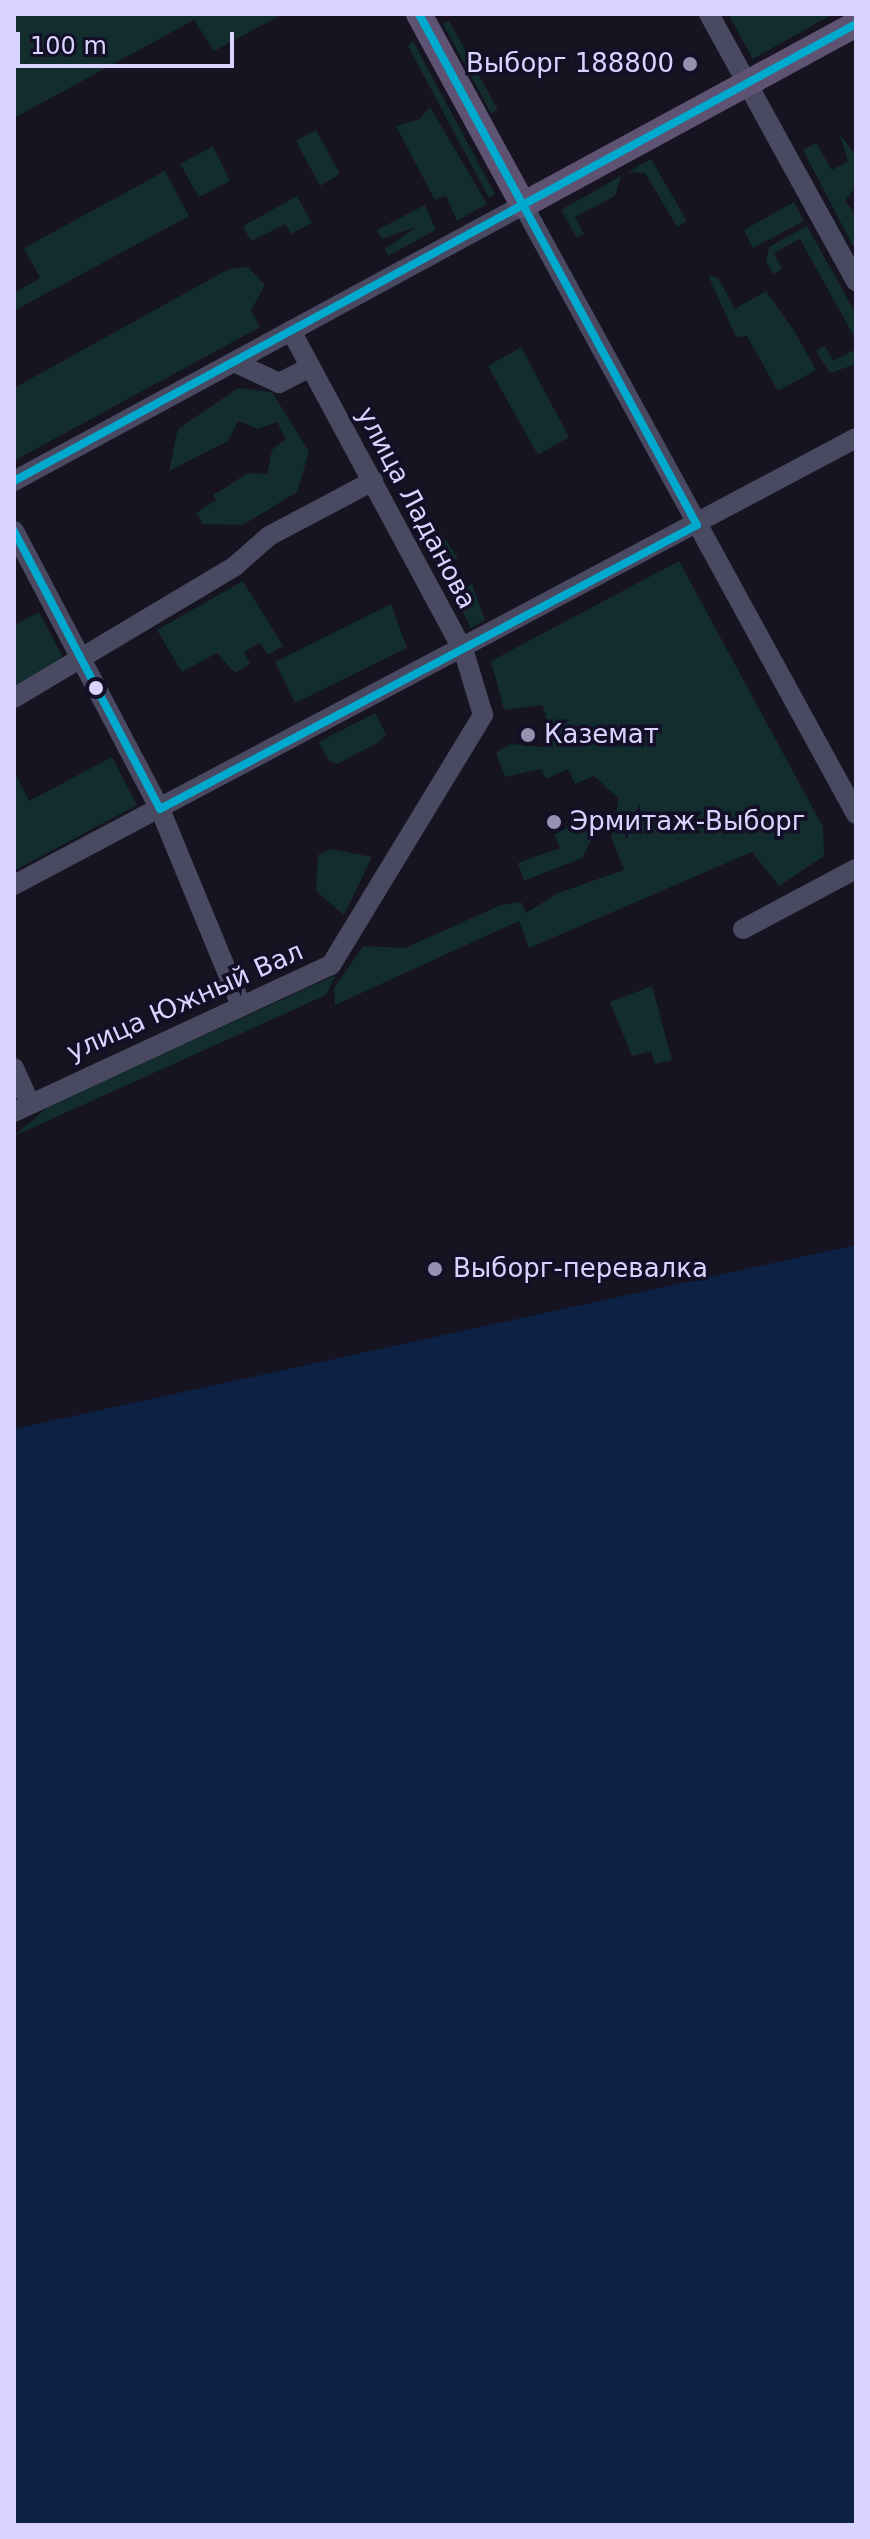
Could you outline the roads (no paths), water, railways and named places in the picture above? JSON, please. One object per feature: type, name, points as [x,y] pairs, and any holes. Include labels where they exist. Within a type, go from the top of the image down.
[{"type":"main road","points":[[419,14],[523,205],[856,24]]},
{"type":"street","points":[[709,14],[856,281]]},
{"type":"street","points":[[14,481],[523,205],[856,814]]},
{"type":"street","name":"улица Ладанова","points":[[291,331],[464,652],[483,715]]},
{"type":"street","points":[[234,362],[279,383],[310,367]]},
{"type":"street","points":[[14,885],[464,652],[856,438]]},
{"type":"street","points":[[14,698],[235,566],[269,536],[373,481]]},
{"type":"street","points":[[14,531],[160,809],[241,1006]]},
{"type":"street","name":"улица Южный Вал","points":[[22,1107],[331,965],[483,715]]},
{"type":"street","points":[[743,929],[856,869]]},
{"type":"street","points":[[14,1068],[22,1107]]},
{"type":"water","points":[[856,1245],[856,2525],[14,2525],[14,1429]]},
{"type":"place","name":"Выборг 188800","points":[[690,64]]},
{"type":"place","name":"Каземат","points":[[528,735]]},
{"type":"place","name":"Эрмитаж-Выборг","points":[[554,822]]},
{"type":"place","name":"Выборг-перевалка","points":[[435,1269]]}]
